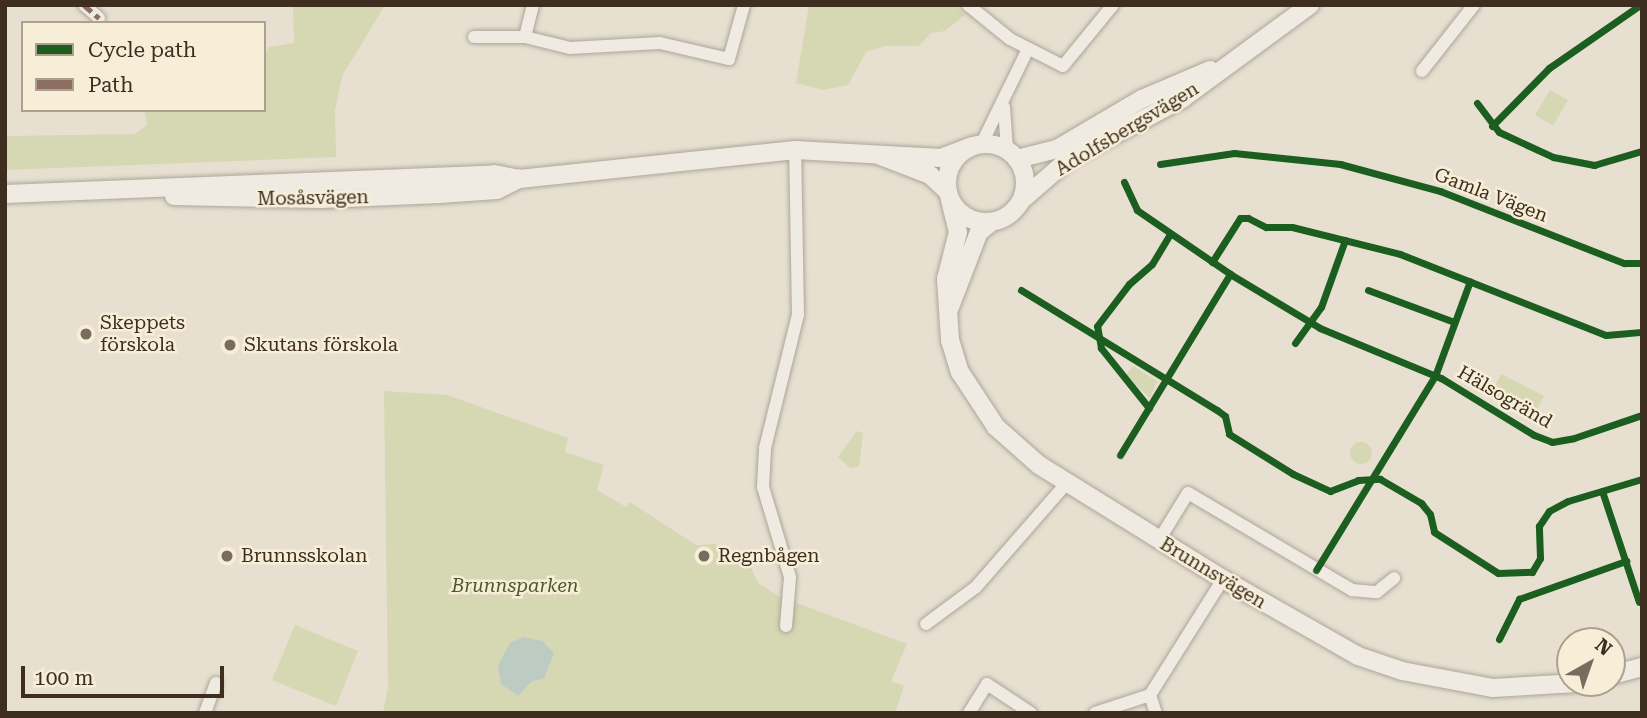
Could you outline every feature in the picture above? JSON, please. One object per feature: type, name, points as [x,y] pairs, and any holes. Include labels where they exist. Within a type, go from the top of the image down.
[{"type":"main road","name":"Adolfsbergsvägen","points":[[1023,199],[1070,158],[1182,99],[1310,5]]},
{"type":"main road","name":"Adolfsbergsvägen","points":[[1012,154],[1057,149],[1142,100],[1233,60]]},
{"type":"main road","points":[[977,145],[1012,154],[1026,182],[1023,199],[1008,215],[990,223],[972,221],[948,195],[951,166],[977,145]]},
{"type":"main road","name":"Mosåsvägen","points":[[5,194],[494,174],[519,178],[795,150],[941,158],[977,145]]},
{"type":"main road","name":"Mosåsvägen","points":[[878,154],[930,175],[948,195]]},
{"type":"main road","name":"Brunnsvägen","points":[[948,195],[958,232],[946,279],[950,340],[960,372],[987,414],[1018,447],[1066,484],[1327,641],[1402,671],[1493,688],[1556,684]]},
{"type":"main road","name":"Brunnsvägen","points":[[948,311],[979,232],[990,223]]},
{"type":"street","points":[[84,5],[99,18]]},
{"type":"street","points":[[526,37],[533,5]]},
{"type":"street","points":[[474,37],[526,37],[570,48],[670,44],[729,59],[744,5]]},
{"type":"street","points":[[968,5],[1028,49],[1063,66],[1113,5]]},
{"type":"street","points":[[1422,71],[1474,5]]},
{"type":"street","points":[[977,145],[1004,106],[1028,49]]},
{"type":"street","points":[[1004,106],[1012,154]]},
{"type":"street","points":[[786,626],[790,577],[763,487],[765,448],[798,315],[795,150]]},
{"type":"street","points":[[926,624],[976,587],[1066,484]]},
{"type":"street","points":[[1159,540],[1188,493],[1352,590],[1377,592],[1394,578]]},
{"type":"street","points":[[1095,713],[1150,695],[1223,579]]},
{"type":"street","points":[[205,713],[216,683]]},
{"type":"street","points":[[969,713],[987,684],[1031,713]]},
{"type":"street","points":[[1150,695],[1156,713]]},
{"type":"green space","points":[[293,5],[385,5],[342,76],[335,111],[336,157],[5,170],[5,136],[135,134],[147,125],[144,112],[266,112],[266,52],[269,47],[294,43]]},
{"type":"green space","points":[[809,5],[956,5],[965,15],[945,31],[931,33],[919,46],[886,46],[866,52],[848,85],[823,90],[796,83]]},
{"type":"green space","points":[[1550,90],[1568,100],[1553,126],[1535,115]]},
{"type":"green space","points":[[1133,366],[1157,381],[1150,398],[1126,375]]},
{"type":"green space","points":[[1501,374],[1544,396],[1534,416],[1491,394]]},
{"type":"green space","name":"Brunnsparken","points":[[384,391],[447,395],[568,438],[565,452],[604,465],[597,490],[626,507],[630,502],[696,545],[715,544],[735,551],[748,561],[758,583],[778,596],[907,644],[891,681],[904,686],[895,713],[383,713],[388,687]]},
{"type":"green space","points":[[857,431],[863,433],[859,467],[850,468],[838,457]]},
{"type":"green space","points":[[1361,442],[1369,445],[1372,453],[1369,461],[1361,464],[1353,461],[1350,453],[1353,445]]},
{"type":"green space","points":[[295,625],[358,651],[336,706],[272,680]]},
{"type":"shaded area","points":[[524,637],[542,641],[554,653],[544,679],[532,681],[518,696],[501,684],[498,665],[510,643]]},
{"type":"marked path","points":[[84,5],[99,18]]},
{"type":"cycle path","points":[[1492,126],[1549,68],[1640,5]]},
{"type":"cycle path","points":[[1477,103],[1499,132],[1553,157],[1594,165],[1642,151]]},
{"type":"cycle path","name":"Gamla Vägen","points":[[1160,164],[1234,153],[1340,164],[1440,191],[1624,263],[1642,263]]},
{"type":"cycle path","name":"Hälsogränd","points":[[1124,182],[1137,210],[1230,274],[1320,328],[1441,378],[1534,435],[1552,442],[1574,438],[1642,415]]},
{"type":"cycle path","points":[[1212,262],[1240,218],[1248,218],[1266,227],[1292,227],[1400,254],[1606,335],[1642,332]]},
{"type":"cycle path","points":[[1149,408],[1101,348],[1097,326],[1129,284],[1152,264],[1170,234]]},
{"type":"cycle path","points":[[1295,343],[1321,307],[1345,240]]},
{"type":"cycle path","points":[[1120,455],[1230,274]]},
{"type":"cycle path","points":[[1316,570],[1435,376],[1470,281]]},
{"type":"cycle path","points":[[1021,290],[1217,410],[1225,416],[1229,434],[1293,474],[1330,491],[1358,480],[1380,479],[1421,503],[1430,514],[1434,532],[1498,573],[1532,572],[1540,558],[1539,526],[1549,511],[1568,501],[1642,479]]},
{"type":"cycle path","points":[[1368,290],[1454,322]]},
{"type":"cycle path","points":[[1602,491],[1639,602]]},
{"type":"cycle path","points":[[1499,639],[1519,599],[1626,561]]},
{"type":"place","name":"Skeppets förskola","points":[[86,334]]},
{"type":"place","name":"Skutans förskola","points":[[230,345]]},
{"type":"place","name":"Brunnsskolan","points":[[227,556]]},
{"type":"place","name":"Regnbågen","points":[[704,556]]}]
